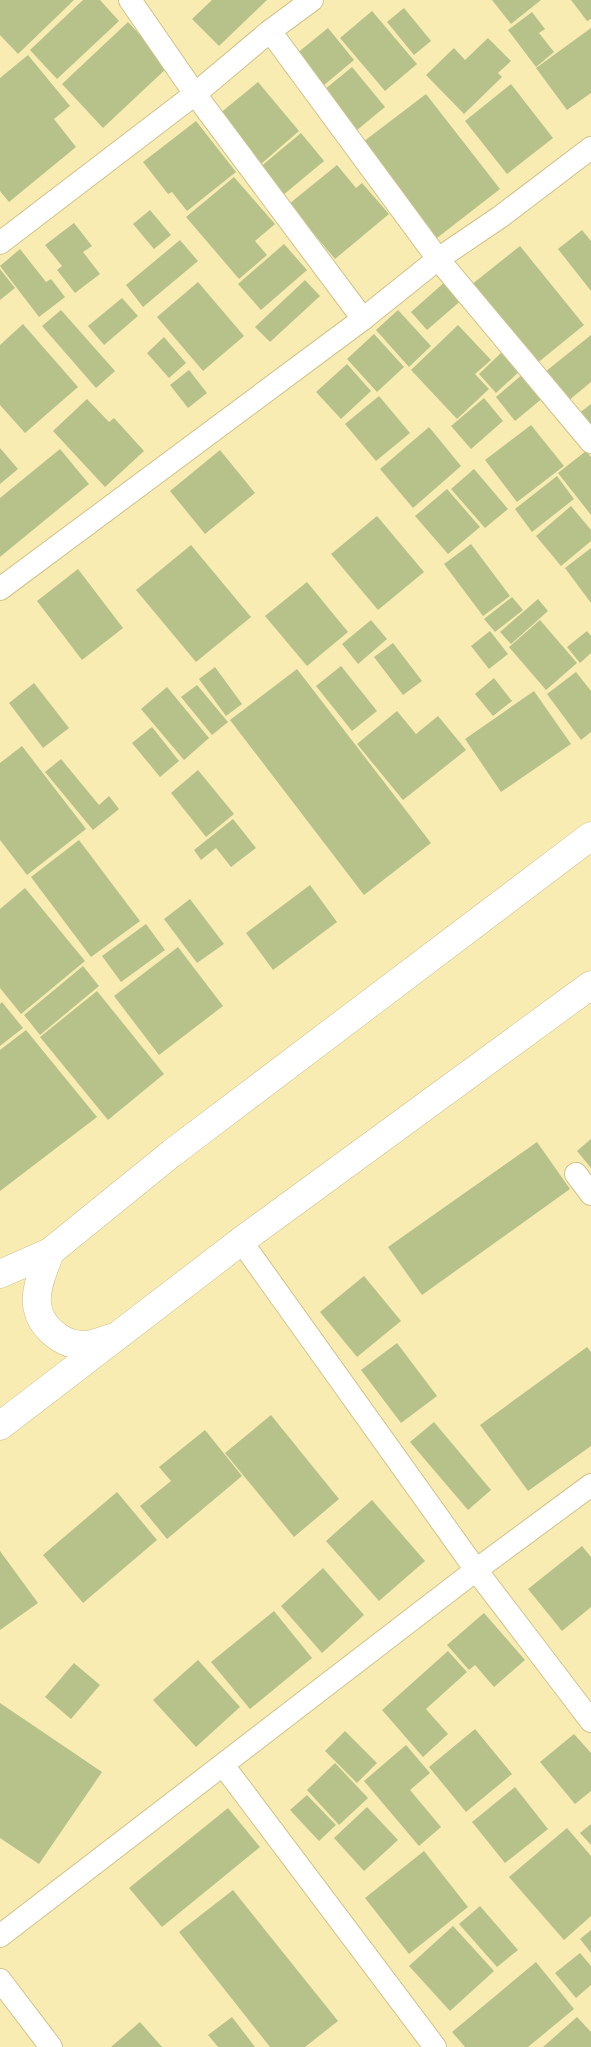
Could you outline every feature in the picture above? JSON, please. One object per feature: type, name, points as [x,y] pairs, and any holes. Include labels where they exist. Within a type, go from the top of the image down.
[{"type":"main road","points":[[0,1274],[50,1252],[172,1153],[591,836]]},
{"type":"main road","points":[[0,1426],[242,1241],[591,985]]},
{"type":"main road","points":[[50,1252],[40,1280],[37,1304],[45,1327],[64,1340],[82,1345],[116,1337]]},
{"type":"street","points":[[130,0],[195,94],[363,319]]},
{"type":"street","points":[[0,243],[195,94],[270,31],[312,0]]},
{"type":"street","points":[[270,31],[438,259],[591,442]]},
{"type":"street","points":[[0,589],[363,319],[438,259],[500,217],[591,148]]},
{"type":"street","points":[[576,1174],[591,1194]]},
{"type":"street","points":[[242,1241],[476,1570],[591,1721]]},
{"type":"street","points":[[0,1936],[476,1570],[591,1486]]},
{"type":"street","points":[[223,1764],[435,2047]]},
{"type":"street","points":[[0,1980],[51,2047]]},
{"type":"building","points":[[0,0],[74,0],[18,54],[0,35]]},
{"type":"building","points":[[83,0],[100,0],[119,21],[57,79],[30,50]]},
{"type":"building","points":[[212,0],[267,0],[219,46],[192,19]]},
{"type":"building","points":[[492,0],[541,0],[511,24]]},
{"type":"building","points":[[571,0],[591,0],[591,19],[587,21]]},
{"type":"building","points":[[404,8],[431,41],[414,55],[387,22]]},
{"type":"building","points":[[372,11],[417,64],[385,91],[340,38]]},
{"type":"building","points":[[532,12],[545,29],[539,33],[554,52],[536,67],[508,30]]},
{"type":"building","points":[[128,22],[169,66],[103,128],[62,84]]},
{"type":"building","points":[[328,28],[354,60],[323,86],[296,54]]},
{"type":"building","points":[[591,28],[591,93],[567,110],[536,68]]},
{"type":"building","points":[[488,38],[511,61],[498,73],[502,77],[464,114],[426,75],[454,48],[465,60]]},
{"type":"building","points":[[28,55],[70,106],[54,119],[76,147],[9,202],[0,191],[0,78]]},
{"type":"building","points":[[352,67],[385,107],[357,130],[324,90]]},
{"type":"building","points":[[258,82],[299,131],[261,164],[219,114]]},
{"type":"building","points":[[511,84],[553,138],[507,174],[465,121]]},
{"type":"building","points":[[426,94],[500,189],[437,238],[363,142]]},
{"type":"building","points":[[196,121],[236,172],[187,211],[172,192],[168,194],[143,162]]},
{"type":"building","points":[[301,133],[324,161],[282,196],[259,168]]},
{"type":"building","points":[[337,165],[356,188],[362,183],[389,214],[335,259],[289,204]]},
{"type":"building","points":[[234,177],[275,224],[255,241],[267,255],[239,279],[186,217]]},
{"type":"building","points":[[150,210],[171,235],[154,249],[133,224]]},
{"type":"building","points":[[74,223],[92,246],[83,252],[100,274],[75,293],[57,270],[62,266],[45,245]]},
{"type":"building","points":[[582,230],[591,241],[591,291],[558,249]]},
{"type":"building","points":[[180,240],[198,261],[143,307],[126,285]]},
{"type":"building","points":[[284,244],[307,270],[261,310],[238,284]]},
{"type":"building","points":[[520,246],[584,325],[535,365],[471,285]]},
{"type":"building","points":[[20,249],[46,282],[51,279],[65,297],[39,317],[0,266]]},
{"type":"building","points":[[0,269],[15,288],[0,300]]},
{"type":"building","points":[[305,280],[320,296],[270,342],[255,327]]},
{"type":"building","points":[[447,280],[464,298],[427,330],[411,312]]},
{"type":"building","points":[[198,282],[244,336],[203,371],[157,317]]},
{"type":"building","points":[[122,298],[138,316],[104,345],[88,326]]},
{"type":"building","points":[[61,310],[115,371],[96,388],[42,326]]},
{"type":"building","points":[[398,310],[431,346],[409,367],[376,330]]},
{"type":"building","points":[[23,324],[78,387],[25,433],[0,405],[0,345]]},
{"type":"building","points":[[458,325],[491,360],[475,374],[489,389],[457,419],[411,370]]},
{"type":"building","points":[[374,334],[404,367],[377,392],[347,359]]},
{"type":"building","points":[[591,335],[591,382],[568,401],[545,372]]},
{"type":"building","points":[[164,337],[186,363],[169,378],[147,353]]},
{"type":"building","points":[[503,351],[521,370],[496,393],[479,374]]},
{"type":"building","points":[[347,364],[371,391],[341,419],[316,392]]},
{"type":"building","points":[[189,370],[207,393],[188,408],[170,385]]},
{"type":"building","points":[[524,373],[544,397],[515,421],[496,397]]},
{"type":"building","points":[[379,396],[410,433],[376,461],[345,424]]},
{"type":"building","points":[[484,398],[503,421],[471,449],[451,426]]},
{"type":"building","points":[[87,399],[109,422],[114,418],[144,451],[105,487],[53,431]]},
{"type":"building","points":[[591,404],[591,429],[578,414]]},
{"type":"building","points":[[531,425],[564,466],[517,502],[485,460]]},
{"type":"building","points":[[429,427],[461,466],[413,508],[380,469]]},
{"type":"building","points":[[0,448],[18,469],[0,484]]},
{"type":"building","points":[[60,449],[89,484],[0,557],[0,498]]},
{"type":"building","points":[[220,450],[255,493],[205,534],[170,491]]},
{"type":"building","points":[[586,451],[591,457],[591,515],[558,473]]},
{"type":"building","points":[[474,469],[508,509],[485,528],[451,489]]},
{"type":"building","points":[[557,476],[574,499],[532,532],[515,509]]},
{"type":"building","points":[[447,489],[480,527],[448,554],[415,516]]},
{"type":"building","points":[[571,506],[591,530],[591,541],[561,566],[536,536]]},
{"type":"building","points":[[377,516],[424,572],[378,610],[331,554]]},
{"type":"building","points":[[471,544],[510,596],[483,616],[444,564]]},
{"type":"building","points":[[191,545],[251,617],[196,662],[136,590]]},
{"type":"building","points":[[591,548],[591,603],[565,568]]},
{"type":"building","points":[[78,569],[123,628],[82,660],[37,601]]},
{"type":"building","points":[[307,582],[348,632],[307,666],[265,616]]},
{"type":"building","points":[[512,597],[523,610],[495,632],[484,619]]},
{"type":"building","points":[[538,599],[548,611],[511,644],[500,632]]},
{"type":"building","points":[[371,620],[387,639],[358,664],[342,644]]},
{"type":"building","points":[[540,620],[577,663],[546,690],[509,647]]},
{"type":"building","points":[[490,631],[508,654],[489,669],[471,646]]},
{"type":"building","points":[[587,631],[591,636],[591,653],[580,663],[567,647]]},
{"type":"building","points":[[393,643],[422,681],[403,695],[374,657]]},
{"type":"building","points":[[341,666],[377,711],[352,731],[316,686]]},
{"type":"building","points":[[215,667],[242,704],[226,716],[199,679]]},
{"type":"building","points":[[297,669],[431,843],[364,895],[230,720]]},
{"type":"building","points":[[576,672],[591,691],[591,732],[581,740],[547,694]]},
{"type":"building","points":[[494,678],[512,701],[493,716],[475,694]]},
{"type":"building","points":[[34,683],[69,728],[43,748],[9,703]]},
{"type":"building","points":[[197,685],[228,722],[212,735],[181,697]]},
{"type":"building","points":[[167,687],[209,738],[184,760],[141,709]]},
{"type":"building","points":[[534,691],[571,744],[501,792],[465,739]]},
{"type":"building","points":[[397,711],[416,734],[438,716],[466,750],[403,800],[357,744]]},
{"type":"building","points":[[152,727],[179,761],[160,777],[132,743]]},
{"type":"building","points":[[22,746],[86,829],[27,875],[0,840],[0,763]]},
{"type":"building","points":[[61,759],[99,805],[109,796],[119,809],[93,830],[45,772]]},
{"type":"building","points":[[198,770],[234,814],[206,837],[171,793]]},
{"type":"building","points":[[233,819],[256,848],[231,867],[216,848],[201,860],[194,850]]},
{"type":"building","points":[[79,840],[140,921],[91,957],[31,877]]},
{"type":"building","points":[[310,885],[337,922],[273,970],[246,933]]},
{"type":"building","points":[[25,888],[85,961],[21,1014],[0,988],[0,909]]},
{"type":"building","points":[[190,899],[224,944],[197,963],[164,919]]},
{"type":"building","points":[[146,924],[165,950],[121,982],[102,956]]},
{"type":"building","points":[[178,947],[223,1006],[159,1055],[114,996]]},
{"type":"building","points":[[83,966],[99,986],[40,1035],[24,1015]]},
{"type":"building","points":[[97,991],[164,1074],[108,1120],[40,1037]]},
{"type":"building","points":[[2,1002],[23,1028],[0,1046],[0,1004]]},
{"type":"building","points":[[26,1030],[97,1117],[0,1191],[0,1050]]},
{"type":"building","points":[[591,1139],[591,1168],[577,1151]]},
{"type":"building","points":[[537,1142],[570,1189],[422,1295],[388,1247]]},
{"type":"building","points":[[364,1276],[401,1321],[357,1357],[320,1312]]},
{"type":"building","points":[[397,1343],[437,1396],[401,1423],[361,1370]]},
{"type":"building","points":[[587,1347],[591,1352],[591,1446],[528,1491],[480,1425]]},
{"type":"building","points":[[271,1415],[339,1499],[294,1537],[225,1453]]},
{"type":"building","points":[[434,1422],[491,1490],[468,1510],[410,1442]]},
{"type":"building","points":[[205,1430],[242,1476],[167,1539],[140,1506],[171,1481],[159,1467]]},
{"type":"building","points":[[117,1492],[157,1540],[83,1603],[43,1555]]},
{"type":"building","points":[[372,1500],[425,1561],[379,1601],[326,1541]]},
{"type":"building","points":[[582,1546],[591,1557],[591,1607],[562,1631],[528,1589]]},
{"type":"building","points":[[0,1551],[38,1603],[0,1630]]},
{"type":"building","points":[[323,1568],[364,1615],[322,1653],[281,1606]]},
{"type":"building","points":[[274,1611],[312,1658],[250,1709],[211,1662]]},
{"type":"building","points":[[484,1613],[525,1660],[494,1687],[475,1665],[469,1670],[447,1645]]},
{"type":"building","points":[[448,1651],[467,1672],[426,1709],[448,1734],[423,1757],[382,1710]]},
{"type":"building","points":[[198,1660],[240,1707],[196,1747],[153,1700]]},
{"type":"building","points":[[74,1663],[100,1685],[71,1719],[45,1697]]},
{"type":"building","points":[[0,1703],[102,1772],[39,1864],[0,1838]]},
{"type":"building","points":[[475,1729],[512,1774],[466,1812],[429,1767]]},
{"type":"building","points":[[345,1731],[377,1763],[357,1783],[325,1751]]},
{"type":"building","points":[[574,1734],[591,1753],[591,1791],[575,1804],[540,1762]]},
{"type":"building","points":[[406,1745],[430,1773],[410,1790],[441,1827],[419,1846],[364,1781]]},
{"type":"building","points":[[335,1763],[368,1798],[339,1825],[307,1790]]},
{"type":"building","points":[[515,1787],[548,1829],[505,1863],[472,1822]]},
{"type":"building","points":[[307,1795],[336,1825],[319,1841],[290,1810]]},
{"type":"building","points":[[367,1807],[398,1840],[364,1871],[334,1838]]},
{"type":"building","points":[[228,1808],[260,1847],[162,1927],[129,1888]]},
{"type":"building","points":[[591,1824],[591,1845],[580,1833]]},
{"type":"building","points":[[567,1828],[591,1856],[591,1916],[564,1940],[509,1877]]},
{"type":"building","points":[[424,1851],[468,1907],[409,1954],[365,1898]]},
{"type":"building","points":[[233,1890],[338,2021],[305,2047],[270,2047],[179,1932]]},
{"type":"building","points":[[480,1906],[518,1950],[497,1967],[459,1924]]},
{"type":"building","points":[[453,1926],[494,1971],[450,2011],[409,1966]]},
{"type":"building","points":[[591,1930],[591,1953],[580,1939]]},
{"type":"building","points":[[580,1953],[591,1966],[591,1985],[576,1998],[555,1973]]},
{"type":"building","points":[[536,1962],[574,2009],[528,2047],[465,2047],[452,2032]]},
{"type":"building","points":[[232,2017],[255,2047],[218,2047],[208,2035]]},
{"type":"building","points":[[577,2017],[591,2032],[591,2047],[543,2047]]},
{"type":"building","points":[[140,2022],[162,2047],[111,2047]]}]
